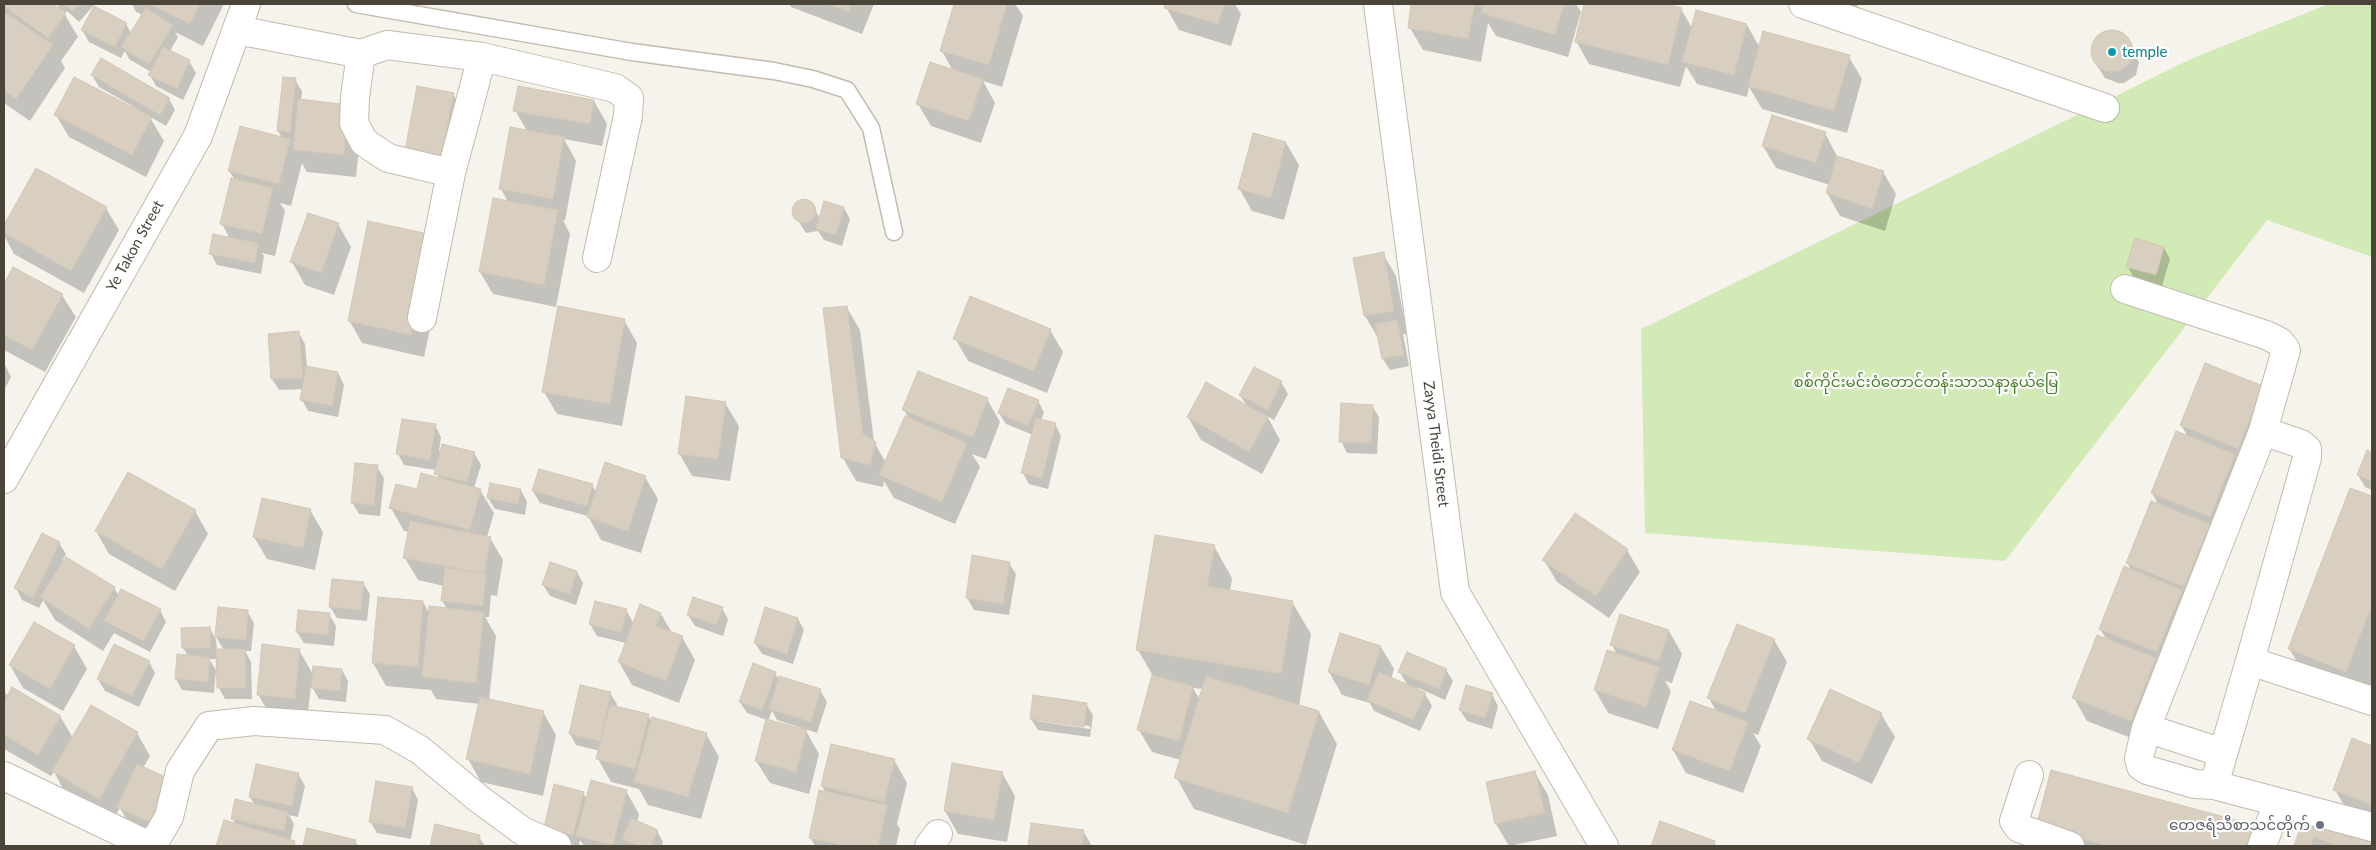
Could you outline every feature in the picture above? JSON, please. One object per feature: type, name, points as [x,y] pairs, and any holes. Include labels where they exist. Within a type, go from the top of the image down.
[{"type":"street","name":"Ye Takon Street","points":[[4,479],[198,136],[246,4]]},
{"type":"street","name":"Zayya Theidi Street","points":[[1378,4],[1455,592],[1604,846]]},
{"type":"street","points":[[1803,4],[1874,16],[2106,108]]},
{"type":"street","points":[[237,30],[361,54],[387,45],[482,57],[615,88],[629,98],[628,116],[597,258]]},
{"type":"street","points":[[361,54],[355,98],[354,124],[364,142],[388,158],[452,174]]},
{"type":"street","points":[[422,318],[452,174],[482,57]]},
{"type":"street","points":[[2125,289],[2266,335],[2280,342],[2286,350],[2262,431],[2146,728],[2139,758],[2141,766],[2148,770],[2195,784],[2214,785],[2372,827]]},
{"type":"street","points":[[2214,785],[2307,458],[2307,449],[2301,444],[2262,431]]},
{"type":"street","points":[[2250,661],[2372,701]]},
{"type":"street","points":[[4,776],[151,846],[169,818],[180,771],[209,726],[254,721],[385,730],[420,750],[479,799],[524,832],[557,846]]},
{"type":"street","points":[[2146,728],[2223,753]]},
{"type":"street","points":[[2029,775],[2014,821],[2019,828],[2070,846]]},
{"type":"street","points":[[2262,846],[2278,802]]},
{"type":"lane","points":[[356,4],[632,52],[774,71],[814,79],[847,90],[871,128],[894,232]]},
{"type":"green space","name":"စစ်ကိုင်းမင်းဝံတောင်တန်းသာသနာ့နယ်မြေ","points":[[2329,4],[2372,4],[2372,257],[2267,220],[2005,561],[1645,533],[1641,329],[2193,58]]},
{"type":"building","points":[[4,4],[53,4],[66,13],[48,38],[4,6]]},
{"type":"building","points":[[64,4],[79,4],[72,11]]},
{"type":"building","points":[[150,4],[200,4],[190,24]]},
{"type":"building","points":[[828,4],[852,4],[849,12]]},
{"type":"building","points":[[954,4],[1007,4],[989,65],[940,51]]},
{"type":"building","points":[[1165,4],[1224,4],[1218,24],[1164,8]]},
{"type":"building","points":[[1411,4],[1475,4],[1468,39],[1408,28]]},
{"type":"building","points":[[1484,4],[1564,4],[1555,35],[1481,13]]},
{"type":"building","points":[[1584,4],[1666,4],[1682,8],[1668,65],[1575,42]]},
{"type":"building","points":[[94,6],[127,23],[115,47],[81,30]]},
{"type":"building","points":[[146,8],[173,25],[149,64],[121,47]]},
{"type":"building","points":[[1696,10],[1747,24],[1734,75],[1682,62]]},
{"type":"building","points":[[6,13],[53,45],[16,99],[4,90],[4,16]]},
{"type":"building","name":"temple","points":[[2116,30],[2124,33],[2130,39],[2133,51],[2130,63],[2124,69],[2108,72],[2100,69],[2094,63],[2091,47],[2094,39],[2100,33]]},
{"type":"building","points":[[1763,31],[1850,55],[1834,111],[1748,86]]},
{"type":"building","points":[[163,47],[190,60],[177,89],[148,75]]},
{"type":"building","points":[[101,58],[170,98],[160,115],[91,75]]},
{"type":"building","points":[[930,62],[983,79],[969,121],[916,104]]},
{"type":"building","points":[[74,77],[152,117],[132,155],[54,115]]},
{"type":"building","points":[[283,77],[296,78],[290,132],[277,131]]},
{"type":"building","points":[[417,86],[454,93],[441,158],[405,151]]},
{"type":"building","points":[[518,86],[594,100],[590,124],[513,111]]},
{"type":"building","points":[[298,99],[349,105],[344,155],[293,150]]},
{"type":"building","points":[[1772,115],[1826,132],[1816,163],[1762,146]]},
{"type":"building","points":[[240,126],[290,139],[279,184],[228,171]]},
{"type":"building","points":[[510,127],[564,137],[553,199],[499,189]]},
{"type":"building","points":[[1253,133],[1286,142],[1271,198],[1238,189]]},
{"type":"building","points":[[1837,156],[1884,171],[1872,209],[1826,193]]},
{"type":"building","points":[[36,168],[107,207],[71,271],[4,233],[4,225]]},
{"type":"building","points":[[231,178],[273,188],[262,234],[220,224]]},
{"type":"building","points":[[493,198],[558,210],[544,285],[479,272]]},
{"type":"building","points":[[804,199],[809,200],[815,206],[815,216],[809,222],[804,223],[799,222],[793,216],[792,211],[793,206],[799,200]]},
{"type":"building","points":[[824,201],[844,207],[836,235],[816,229]]},
{"type":"building","points":[[308,213],[339,223],[321,273],[290,262]]},
{"type":"building","points":[[368,221],[433,235],[411,335],[348,321]]},
{"type":"building","points":[[213,234],[258,243],[255,263],[209,254]]},
{"type":"building","points":[[2135,238],[2164,247],[2156,275],[2126,267]]},
{"type":"building","points":[[1384,252],[1394,311],[1364,316],[1353,258]]},
{"type":"building","points":[[13,267],[63,294],[32,350],[4,335],[4,284]]},
{"type":"building","points":[[970,296],[1051,329],[1034,371],[953,339]]},
{"type":"building","points":[[558,306],[625,319],[610,404],[542,392]]},
{"type":"building","points":[[847,306],[863,434],[876,442],[870,465],[841,458],[823,308]]},
{"type":"building","points":[[1397,320],[1404,355],[1382,359],[1375,324]]},
{"type":"building","points":[[299,331],[303,378],[271,379],[268,334]]},
{"type":"building","points":[[2205,363],[2263,386],[2238,449],[2180,425]]},
{"type":"building","points":[[306,366],[338,372],[332,406],[300,400]]},
{"type":"building","points":[[1254,367],[1282,381],[1268,410],[1239,395]]},
{"type":"building","points":[[918,371],[988,398],[973,437],[902,410]]},
{"type":"building","points":[[1206,382],[1268,417],[1249,452],[1187,417]]},
{"type":"building","points":[[1008,388],[1039,400],[1028,426],[998,413]]},
{"type":"building","points":[[686,396],[726,402],[718,459],[678,454]]},
{"type":"building","points":[[1341,403],[1373,405],[1371,443],[1339,442]]},
{"type":"building","points":[[905,416],[967,443],[942,502],[879,475]]},
{"type":"building","points":[[1036,418],[1056,423],[1042,478],[1021,473]]},
{"type":"building","points":[[402,419],[436,424],[430,460],[396,454]]},
{"type":"building","points":[[2176,431],[2235,454],[2210,517],[2151,493]]},
{"type":"building","points":[[442,444],[475,452],[467,482],[434,474]]},
{"type":"building","points":[[2367,450],[2372,453],[2372,482],[2357,475]]},
{"type":"building","points":[[605,462],[646,476],[628,531],[587,517]]},
{"type":"building","points":[[355,463],[378,465],[374,505],[351,503]]},
{"type":"building","points":[[539,469],[593,484],[587,506],[532,491]]},
{"type":"building","points":[[128,472],[196,510],[162,569],[95,531]]},
{"type":"building","points":[[421,473],[481,489],[470,530],[389,508],[396,484],[417,489]]},
{"type":"building","points":[[490,483],[521,489],[518,504],[487,498]]},
{"type":"building","points":[[2350,488],[2372,496],[2372,605],[2346,672],[2288,649]]},
{"type":"building","points":[[262,498],[311,509],[303,548],[253,537]]},
{"type":"building","points":[[2151,501],[2210,524],[2184,587],[2126,563]]},
{"type":"building","points":[[1575,513],[1628,549],[1596,596],[1542,560]]},
{"type":"building","points":[[410,521],[491,537],[484,574],[403,558]]},
{"type":"building","points":[[42,533],[60,542],[33,598],[14,588]]},
{"type":"building","points":[[1155,535],[1215,545],[1207,586],[1293,601],[1281,674],[1136,650]]},
{"type":"building","points":[[972,555],[1010,562],[1003,604],[966,598]]},
{"type":"building","points":[[66,557],[115,587],[89,629],[40,597]]},
{"type":"building","points":[[550,562],[577,571],[570,594],[542,585]]},
{"type":"building","points":[[2124,566],[2182,590],[2157,652],[2099,629]]},
{"type":"building","points":[[445,568],[486,574],[483,606],[441,601]]},
{"type":"building","points":[[332,579],[364,582],[361,610],[329,607]]},
{"type":"building","points":[[121,589],[161,609],[144,641],[104,621]]},
{"type":"building","points":[[378,597],[423,601],[418,667],[372,663]]},
{"type":"building","points":[[693,597],[723,607],[717,625],[687,615]]},
{"type":"building","points":[[595,601],[627,609],[621,633],[589,624]]},
{"type":"building","points":[[640,604],[661,613],[656,626],[683,636],[666,681],[618,662]]},
{"type":"building","points":[[429,606],[484,612],[476,683],[422,677]]},
{"type":"building","points":[[218,607],[248,610],[246,640],[215,637]]},
{"type":"building","points":[[765,607],[798,618],[787,654],[754,643]]},
{"type":"building","points":[[298,610],[330,613],[328,635],[296,632]]},
{"type":"building","points":[[1620,614],[1669,630],[1659,661],[1610,645]]},
{"type":"building","points":[[34,622],[75,645],[50,689],[9,665]]},
{"type":"building","points":[[1737,624],[1775,639],[1745,713],[1707,698]]},
{"type":"building","points":[[210,627],[211,648],[182,648],[181,628]]},
{"type":"building","points":[[1340,633],[1381,646],[1369,685],[1328,672]]},
{"type":"building","points":[[2097,635],[2156,658],[2131,721],[2072,698]]},
{"type":"building","points":[[114,644],[150,661],[132,696],[97,679]]},
{"type":"building","points":[[262,644],[300,649],[295,699],[257,695]]},
{"type":"building","points":[[216,649],[245,649],[246,688],[217,688]]},
{"type":"building","points":[[1607,650],[1659,667],[1646,707],[1594,690]]},
{"type":"building","points":[[1407,652],[1447,669],[1439,689],[1398,672]]},
{"type":"building","points":[[177,654],[210,657],[208,682],[175,679]]},
{"type":"building","points":[[753,663],[776,672],[762,710],[739,702]]},
{"type":"building","points":[[313,666],[342,669],[340,691],[311,688]]},
{"type":"building","points":[[1379,672],[1426,693],[1413,720],[1367,700]]},
{"type":"building","points":[[1152,675],[1193,686],[1179,741],[1137,730]]},
{"type":"building","points":[[779,676],[821,689],[811,722],[769,709]]},
{"type":"building","points":[[1206,676],[1319,711],[1288,813],[1174,778]]},
{"type":"building","points":[[580,685],[611,692],[600,741],[569,734]]},
{"type":"building","points":[[1466,685],[1493,693],[1485,718],[1459,710]]},
{"type":"building","points":[[12,687],[61,716],[38,755],[4,735],[4,702]]},
{"type":"building","points":[[1830,689],[1882,713],[1859,763],[1807,739]]},
{"type":"building","points":[[1033,695],[1087,703],[1084,727],[1030,719]]},
{"type":"building","points":[[480,697],[544,711],[530,774],[466,759]]},
{"type":"building","points":[[1690,701],[1748,722],[1730,771],[1672,750]]},
{"type":"building","points":[[91,705],[138,732],[99,799],[52,771]]},
{"type":"building","points":[[610,705],[649,714],[635,769],[596,759]]},
{"type":"building","points":[[652,717],[707,733],[688,797],[634,782]]},
{"type":"building","points":[[766,719],[807,730],[796,772],[755,761]]},
{"type":"building","points":[[2352,738],[2372,746],[2372,805],[2333,790]]},
{"type":"building","points":[[831,744],[895,759],[884,802],[821,786]]},
{"type":"building","points":[[952,763],[1003,772],[994,820],[944,811]]},
{"type":"building","points":[[137,764],[172,780],[152,823],[117,807]]},
{"type":"building","points":[[256,764],[299,773],[292,806],[249,797]]},
{"type":"building","points":[[2051,770],[2258,826],[2252,846],[2109,846],[2036,827]]},
{"type":"building","points":[[1535,771],[1545,813],[1495,824],[1486,782]]},
{"type":"building","points":[[591,780],[627,790],[613,845],[576,836]]},
{"type":"building","points":[[376,781],[413,787],[405,828],[369,822]]},
{"type":"building","points":[[554,784],[584,792],[573,835],[544,828]]},
{"type":"building","points":[[819,790],[887,805],[878,846],[847,846],[809,838]]},
{"type":"building","points":[[235,799],[288,812],[284,831],[231,819]]},
{"type":"building","name":"တေဇရံသီစာသင်တိုက်","points":[[2305,814],[2372,837],[2372,846],[2294,846]]},
{"type":"building","points":[[631,818],[658,830],[651,846],[640,846],[622,839]]},
{"type":"building","points":[[224,820],[295,841],[294,846],[216,846]]},
{"type":"building","points":[[1660,821],[1715,841],[1713,846],[1651,846]]},
{"type":"building","points":[[1031,823],[1084,830],[1082,846],[1028,846]]},
{"type":"building","points":[[435,824],[480,835],[478,846],[430,846]]},
{"type":"building","points":[[307,828],[356,840],[354,846],[303,846]]},
{"type":"building","points":[[2314,837],[2340,846],[2311,846]]},
{"type":"place","name":"temple","points":[[2112,52]]},
{"type":"place","name":"တေဇရံသီစာသင်တိုက်","points":[[2320,825]]}]
